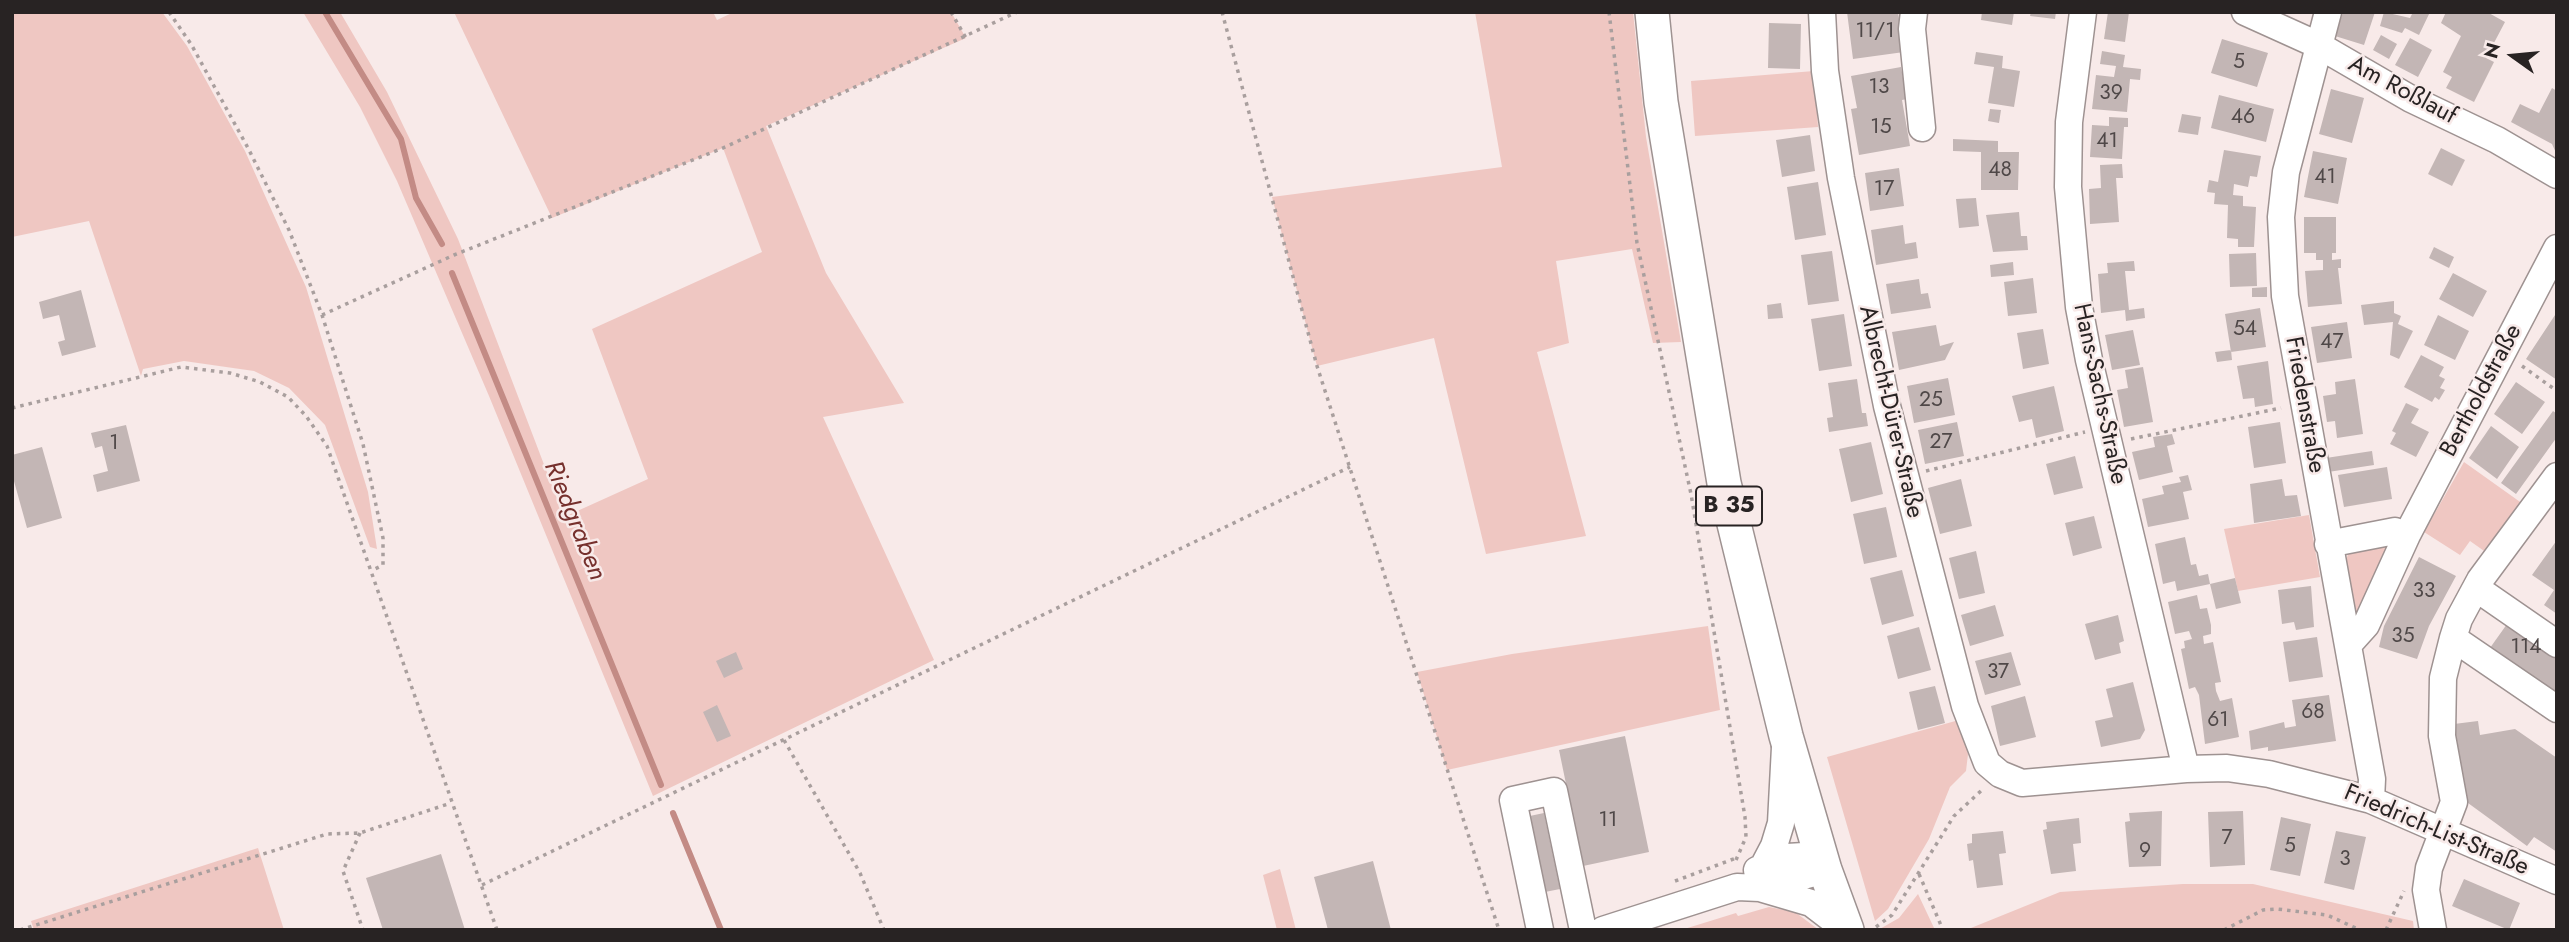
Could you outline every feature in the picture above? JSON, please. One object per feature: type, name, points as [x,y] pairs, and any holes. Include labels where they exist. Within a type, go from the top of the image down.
[{"type":"main road","name":"B 35","points":[[1652,12],[1665,128],[1724,483],[1786,736],[1823,862],[1852,928]]},
{"type":"street","name":"Albrecht-Dürer-Straße","points":[[1822,12],[1825,71],[1841,178],[1868,320],[1904,476],[1965,706],[1987,763],[2011,779]]},
{"type":"street","points":[[1914,12],[1912,29],[1922,128]]},
{"type":"street","name":"Hans-Sachs-Straße","points":[[2083,12],[2069,122],[2068,187],[2079,307],[2098,437],[2186,769]]},
{"type":"street","name":"Am Roßlauf","points":[[2245,12],[2318,45],[2411,99],[2497,140],[2557,175]]},
{"type":"street","name":"Friedenstraße","points":[[2328,12],[2286,172],[2280,217],[2284,296],[2372,779],[2371,800]]},
{"type":"street","name":"Bertholdstraße","points":[[2348,645],[2366,625],[2407,535],[2557,248]]},
{"type":"street","points":[[2433,930],[2426,890],[2429,868],[2454,802],[2442,736],[2443,678],[2455,631],[2480,582],[2557,476]]},
{"type":"street","points":[[2328,544],[2395,531],[2407,535]]},
{"type":"street","points":[[2480,582],[2557,626]]},
{"type":"street","points":[[2480,582],[2557,644]]},
{"type":"street","points":[[2455,631],[2557,694]]},
{"type":"street","points":[[2455,631],[2557,709]]},
{"type":"street","points":[[1753,881],[1774,846],[1781,823],[1786,736]]},
{"type":"street","name":"Friedrich-List-Straße","points":[[2011,779],[2227,768],[2269,774],[2371,800],[2557,881]]},
{"type":"street","points":[[1540,930],[1513,800],[1554,791],[1583,930]]},
{"type":"street","points":[[1527,865],[1568,859]]},
{"type":"street","points":[[1527,865],[1568,859]]},
{"type":"street","points":[[1603,930],[1753,881],[1823,862]]},
{"type":"street","points":[[1753,881],[1811,903],[1852,928]]},
{"type":"path","points":[[169,12],[191,44],[254,160],[289,230],[322,315],[363,444],[383,538],[383,565],[373,570]]},
{"type":"path","points":[[951,12],[966,38]]},
{"type":"path","points":[[322,315],[454,255],[723,148],[766,125],[966,38],[1017,12]]},
{"type":"path","points":[[1222,12],[1317,366],[1499,930]]},
{"type":"path","points":[[1609,12],[1637,243],[1691,494],[1745,817],[1746,837],[1736,858],[1669,883]]},
{"type":"path","points":[[12,408],[181,367],[229,373],[260,382],[288,397],[306,416],[327,446],[373,570],[451,803],[497,930]]},
{"type":"path","points":[[2524,367],[2557,391]]},
{"type":"path","points":[[1904,476],[2098,437],[2289,406]]},
{"type":"path","points":[[482,885],[1350,467]]},
{"type":"path","points":[[784,739],[860,873],[884,930]]},
{"type":"path","points":[[1852,928],[1892,915],[1954,816],[1970,798],[2011,779]]},
{"type":"path","points":[[20,930],[327,834],[360,833],[451,803]]},
{"type":"path","points":[[360,833],[344,871],[363,930]]},
{"type":"path","points":[[1919,874],[1943,930]]},
{"type":"path","points":[[2386,930],[2405,887]]},
{"type":"path","points":[[2224,930],[2263,910],[2277,909],[2327,915],[2360,930]]},
{"type":"shaded area","points":[[12,12],[162,12],[187,46],[245,151],[306,287],[368,492],[377,549],[370,547],[325,425],[289,388],[254,371],[184,361],[143,369],[141,376],[89,221],[12,237]]},
{"type":"shaded area","points":[[303,12],[340,12],[387,92],[458,239],[564,517],[648,479],[592,329],[762,252],[723,148],[552,218],[454,12],[713,12],[717,20],[734,12],[951,12],[966,38],[766,126],[826,273],[904,403],[823,417],[934,660],[653,796],[489,396],[397,181],[360,107]]},
{"type":"shaded area","points":[[1475,12],[1633,12],[1646,137],[1681,342],[1653,343],[1632,249],[1556,261],[1569,343],[1537,352],[1586,536],[1486,554],[1434,338],[1317,366],[1272,197],[1502,167]]},
{"type":"shaded area","points":[[1814,71],[1818,127],[1695,136],[1691,81]]},
{"type":"shaded area","points":[[2464,462],[2523,504],[2487,553],[2470,541],[2460,555],[2424,532]]},
{"type":"shaded area","points":[[2309,515],[2320,577],[2238,591],[2224,529]]},
{"type":"shaded area","points":[[2394,543],[2356,619],[2346,561],[2348,554],[2353,549]]},
{"type":"shaded area","points":[[1708,626],[1720,710],[1447,770],[1417,672],[1512,654]]},
{"type":"shaded area","points":[[1959,720],[1968,754],[1966,771],[1950,787],[1929,839],[1888,909],[1875,921],[1827,757]]},
{"type":"shaded area","points":[[258,848],[284,930],[34,930],[31,921]]},
{"type":"shaded area","points":[[1280,869],[1296,930],[1277,930],[1263,875]]},
{"type":"shaded area","points":[[2183,884],[2253,884],[2413,921],[2414,930],[1966,930],[2060,892]]},
{"type":"shaded area","points":[[1918,894],[1935,930],[1878,930],[1899,918]]},
{"type":"shaded area","points":[[1769,907],[1795,912],[1819,930],[1681,930],[1736,913],[1738,916]]},
{"type":"building","points":[[1847,12],[1898,12],[1904,52],[1853,59]]},
{"type":"building","points":[[1982,12],[2014,12],[2012,25],[1981,20]]},
{"type":"building","points":[[2031,12],[2056,12],[2055,19],[2030,16]]},
{"type":"building","points":[[2108,12],[2129,12],[2125,42],[2104,39]]},
{"type":"building","points":[[2343,12],[2375,12],[2364,45],[2335,36]]},
{"type":"building","points":[[2384,12],[2410,18],[2413,12],[2430,12],[2419,35],[2405,28],[2402,33],[2380,26]]},
{"type":"building","points":[[2446,12],[2487,12],[2505,22],[2486,58],[2494,62],[2474,102],[2446,88],[2452,77],[2443,72],[2461,36],[2441,23]]},
{"type":"building","points":[[1769,23],[1801,24],[1800,69],[1768,68]]},
{"type":"building","points":[[2381,35],[2397,44],[2389,59],[2373,50]]},
{"type":"building","points":[[2410,38],[2432,50],[2418,77],[2395,65]]},
{"type":"building","points":[[2222,39],[2268,53],[2257,87],[2211,73]]},
{"type":"building","points":[[2102,51],[2125,55],[2123,67],[2141,69],[2140,80],[2130,79],[2127,112],[2092,109],[2096,75],[2114,77],[2116,66],[2100,64]]},
{"type":"building","points":[[1976,52],[2003,56],[2002,68],[2020,71],[2014,107],[1988,103],[1994,67],[1974,64]]},
{"type":"building","points":[[1901,67],[1907,99],[1902,100],[1910,146],[1859,155],[1851,109],[1857,108],[1851,76]]},
{"type":"building","points":[[2552,88],[2557,91],[2557,155],[2552,144],[2511,122],[2520,104],[2539,113]]},
{"type":"building","points":[[2331,89],[2364,98],[2352,143],[2319,134]]},
{"type":"building","points":[[2219,95],[2274,109],[2266,142],[2211,128]]},
{"type":"building","points":[[1990,109],[2001,110],[1999,123],[1988,121]]},
{"type":"building","points":[[2182,114],[2201,117],[2198,135],[2178,132]]},
{"type":"building","points":[[2109,117],[2128,118],[2128,127],[2124,127],[2122,159],[2090,157],[2092,125],[2109,126]]},
{"type":"building","points":[[1810,135],[1815,171],[1782,177],[1776,140]]},
{"type":"building","points":[[1953,139],[1998,141],[1998,152],[2019,152],[2018,190],[1981,190],[1981,152],[1953,151]]},
{"type":"building","points":[[2441,148],[2465,160],[2452,186],[2428,174]]},
{"type":"building","points":[[2224,150],[2261,156],[2257,177],[2250,176],[2248,187],[2234,184],[2233,195],[2243,196],[2243,206],[2256,207],[2254,247],[2238,247],[2238,239],[2227,238],[2228,205],[2214,204],[2215,193],[2207,192],[2209,180],[2218,182]]},
{"type":"building","points":[[2313,151],[2347,158],[2338,204],[2304,197]]},
{"type":"building","points":[[2122,164],[2123,178],[2116,178],[2119,222],[2090,224],[2089,189],[2101,188],[2100,165]]},
{"type":"building","points":[[1899,168],[1904,206],[1870,211],[1865,173]]},
{"type":"building","points":[[1818,182],[1826,235],[1795,240],[1787,187]]},
{"type":"building","points":[[1976,198],[1979,226],[1959,228],[1956,199]]},
{"type":"building","points":[[2019,212],[2021,236],[2027,236],[2028,250],[1993,252],[1986,215]]},
{"type":"building","points":[[2304,217],[2336,217],[2336,253],[2332,253],[2332,260],[2341,259],[2341,268],[2338,268],[2342,304],[2308,307],[2305,271],[2323,270],[2323,260],[2316,260],[2316,253],[2304,253]]},
{"type":"building","points":[[1903,225],[1905,244],[1916,242],[1918,258],[1876,265],[1871,230]]},
{"type":"building","points":[[2434,247],[2454,257],[2449,268],[2429,258]]},
{"type":"building","points":[[1832,251],[1839,301],[1808,305],[1801,255]]},
{"type":"building","points":[[2256,253],[2257,286],[2230,287],[2229,254]]},
{"type":"building","points":[[2134,261],[2135,271],[2125,271],[2129,310],[2144,308],[2145,318],[2126,321],[2125,310],[2101,313],[2098,274],[2108,273],[2107,263]]},
{"type":"building","points":[[2013,262],[2014,275],[1991,277],[1990,265]]},
{"type":"building","points":[[2453,273],[2487,291],[2473,317],[2439,299]]},
{"type":"building","points":[[2033,278],[2037,313],[2008,316],[2004,282]]},
{"type":"building","points":[[1919,279],[1921,294],[1928,293],[1931,308],[1891,314],[1886,284]]},
{"type":"building","points":[[2267,287],[2267,297],[2252,297],[2252,288]]},
{"type":"building","points":[[81,290],[96,347],[62,356],[58,342],[65,340],[59,315],[43,319],[39,302]]},
{"type":"building","points":[[2394,301],[2394,313],[2401,316],[2398,324],[2413,331],[2399,359],[2390,355],[2393,322],[2364,325],[2361,305]]},
{"type":"building","points":[[1781,303],[1783,318],[1768,319],[1767,305]]},
{"type":"building","points":[[2260,308],[2266,347],[2231,352],[2225,314]]},
{"type":"building","points":[[2557,312],[2557,380],[2526,359]]},
{"type":"building","points":[[1844,314],[1852,366],[1819,371],[1811,319]]},
{"type":"building","points":[[2438,315],[2469,331],[2455,360],[2424,345]]},
{"type":"building","points":[[2347,322],[2352,358],[2317,363],[2311,327]]},
{"type":"building","points":[[1936,325],[1940,346],[1954,342],[1945,360],[1899,370],[1892,332]]},
{"type":"building","points":[[2043,329],[2049,364],[2023,369],[2017,333]]},
{"type":"building","points":[[2133,330],[2140,365],[2112,370],[2105,335]]},
{"type":"building","points":[[2231,350],[2232,360],[2217,362],[2215,352]]},
{"type":"building","points":[[2421,355],[2444,367],[2439,376],[2445,379],[2440,388],[2445,390],[2439,400],[2435,397],[2432,402],[2404,387]]},
{"type":"building","points":[[2268,361],[2273,404],[2255,407],[2254,398],[2243,399],[2237,366]]},
{"type":"building","points":[[2143,367],[2153,422],[2124,427],[2117,390],[2128,388],[2125,370]]},
{"type":"building","points":[[1948,378],[1955,415],[1914,423],[1907,386]]},
{"type":"building","points":[[1857,379],[1862,413],[1866,413],[1868,426],[1829,432],[1827,418],[1833,417],[1828,383]]},
{"type":"building","points":[[2355,379],[2363,434],[2337,438],[2335,421],[2327,422],[2323,396],[2336,394],[2335,382]]},
{"type":"building","points":[[2516,382],[2545,402],[2522,434],[2494,414]]},
{"type":"building","points":[[2054,386],[2064,431],[2036,438],[2032,419],[2019,422],[2012,396]]},
{"type":"building","points":[[2406,403],[2419,409],[2411,423],[2429,432],[2416,457],[2390,444],[2396,433],[2392,431]]},
{"type":"building","points":[[2553,411],[2557,414],[2557,437],[2516,494],[2501,483]]},
{"type":"building","points":[[1957,422],[1964,456],[1925,464],[1918,430]]},
{"type":"building","points":[[2280,422],[2286,463],[2254,468],[2248,427]]},
{"type":"building","points":[[126,425],[140,481],[97,492],[93,475],[108,471],[102,446],[95,448],[91,433]]},
{"type":"building","points":[[2491,426],[2519,447],[2497,479],[2469,458]]},
{"type":"building","points":[[2172,434],[2175,444],[2167,446],[2173,472],[2139,480],[2132,452],[2155,447],[2153,437]]},
{"type":"building","points":[[1871,442],[1883,494],[1851,502],[1839,449]]},
{"type":"building","points":[[42,447],[62,518],[27,528],[12,474],[12,455]]},
{"type":"building","points":[[2372,451],[2374,465],[2328,472],[2326,458]]},
{"type":"building","points":[[2075,456],[2083,488],[2054,495],[2046,464]]},
{"type":"building","points":[[2387,467],[2392,499],[2344,507],[2338,475]]},
{"type":"building","points":[[2188,475],[2192,490],[2183,492],[2189,519],[2148,527],[2142,499],[2164,494],[2162,486],[2181,482],[2179,477]]},
{"type":"building","points":[[1961,479],[1972,526],[1940,534],[1928,488]]},
{"type":"building","points":[[2282,479],[2285,496],[2297,495],[2301,516],[2254,523],[2250,484]]},
{"type":"building","points":[[1886,507],[1897,557],[1864,564],[1853,514]]},
{"type":"building","points":[[2094,516],[2102,548],[2073,556],[2065,523]]},
{"type":"building","points":[[2185,537],[2191,565],[2196,564],[2199,576],[2208,574],[2210,584],[2177,591],[2175,581],[2163,584],[2155,544]]},
{"type":"building","points":[[2557,540],[2557,614],[2544,605],[2554,590],[2532,575]]},
{"type":"building","points":[[1976,551],[1985,593],[1959,599],[1949,558]]},
{"type":"building","points":[[2419,557],[2456,576],[2429,626],[2417,659],[2379,647],[2384,626]]},
{"type":"building","points":[[1902,570],[1914,616],[1882,625],[1870,578]]},
{"type":"building","points":[[2235,578],[2241,603],[2216,609],[2210,584]]},
{"type":"building","points":[[2311,586],[2314,627],[2296,630],[2294,622],[2282,624],[2278,590]]},
{"type":"building","points":[[2197,595],[2200,609],[2207,608],[2211,625],[2211,634],[2203,636],[2204,644],[2213,642],[2221,682],[2215,683],[2216,691],[2220,701],[2232,698],[2239,737],[2205,744],[2199,695],[2195,687],[2189,689],[2181,649],[2185,648],[2184,641],[2192,639],[2189,631],[2175,634],[2168,602]]},
{"type":"building","points":[[1995,605],[2004,636],[1970,646],[1961,615]]},
{"type":"building","points":[[2517,610],[2557,639],[2557,717],[2480,662]]},
{"type":"building","points":[[2118,615],[2124,641],[2119,643],[2121,653],[2095,660],[2085,624]]},
{"type":"building","points":[[1919,627],[1931,670],[1898,679],[1887,636]]},
{"type":"building","points":[[2317,637],[2323,677],[2289,682],[2283,642]]},
{"type":"building","points":[[736,652],[743,669],[724,678],[716,661]]},
{"type":"building","points":[[2011,652],[2021,685],[1985,695],[1975,661]]},
{"type":"building","points":[[2133,682],[2145,730],[2140,739],[2101,747],[2095,721],[2113,717],[2106,689]]},
{"type":"building","points":[[1935,686],[1945,723],[1918,730],[1909,692]]},
{"type":"building","points":[[2329,695],[2336,741],[2268,751],[2268,747],[2251,750],[2249,731],[2284,722],[2285,728],[2296,726],[2292,700]]},
{"type":"building","points":[[2025,696],[2036,737],[2000,746],[1991,706]]},
{"type":"building","points":[[717,705],[731,736],[717,742],[703,712]]},
{"type":"building","points":[[2478,721],[2480,735],[2515,729],[2557,758],[2557,852],[2534,837],[2527,846],[2468,803],[2454,724]]},
{"type":"building","points":[[1625,736],[1649,852],[1583,866],[1559,750]]},
{"type":"building","points":[[2162,811],[2161,866],[2129,867],[2125,822],[2130,821],[2129,813]]},
{"type":"building","points":[[2243,811],[2245,865],[2210,867],[2208,812]]},
{"type":"building","points":[[1544,813],[1560,889],[1540,893],[1525,817]]},
{"type":"building","points":[[2281,817],[2311,824],[2300,876],[2270,870]]},
{"type":"building","points":[[2079,818],[2081,843],[2073,844],[2076,871],[2051,874],[2043,830],[2047,829],[2046,822]]},
{"type":"building","points":[[2003,831],[2006,853],[1999,854],[2003,885],[1977,888],[1973,860],[1969,861],[1967,844],[1972,843],[1972,834]]},
{"type":"building","points":[[2336,831],[2366,837],[2354,890],[2324,883]]},
{"type":"building","points":[[441,854],[465,930],[383,930],[366,878]]},
{"type":"building","points":[[1373,861],[1391,930],[1328,930],[1314,877]]},
{"type":"building","points":[[2464,879],[2520,903],[2509,930],[2452,906]]},
{"type":"waterway","name":"Riedgraben","points":[[325,12],[401,139],[416,198],[442,244]]},
{"type":"waterway","name":"Riedgraben","points":[[452,273],[661,785]]},
{"type":"waterway","name":"Riedgraben","points":[[673,813],[721,930]]}]
